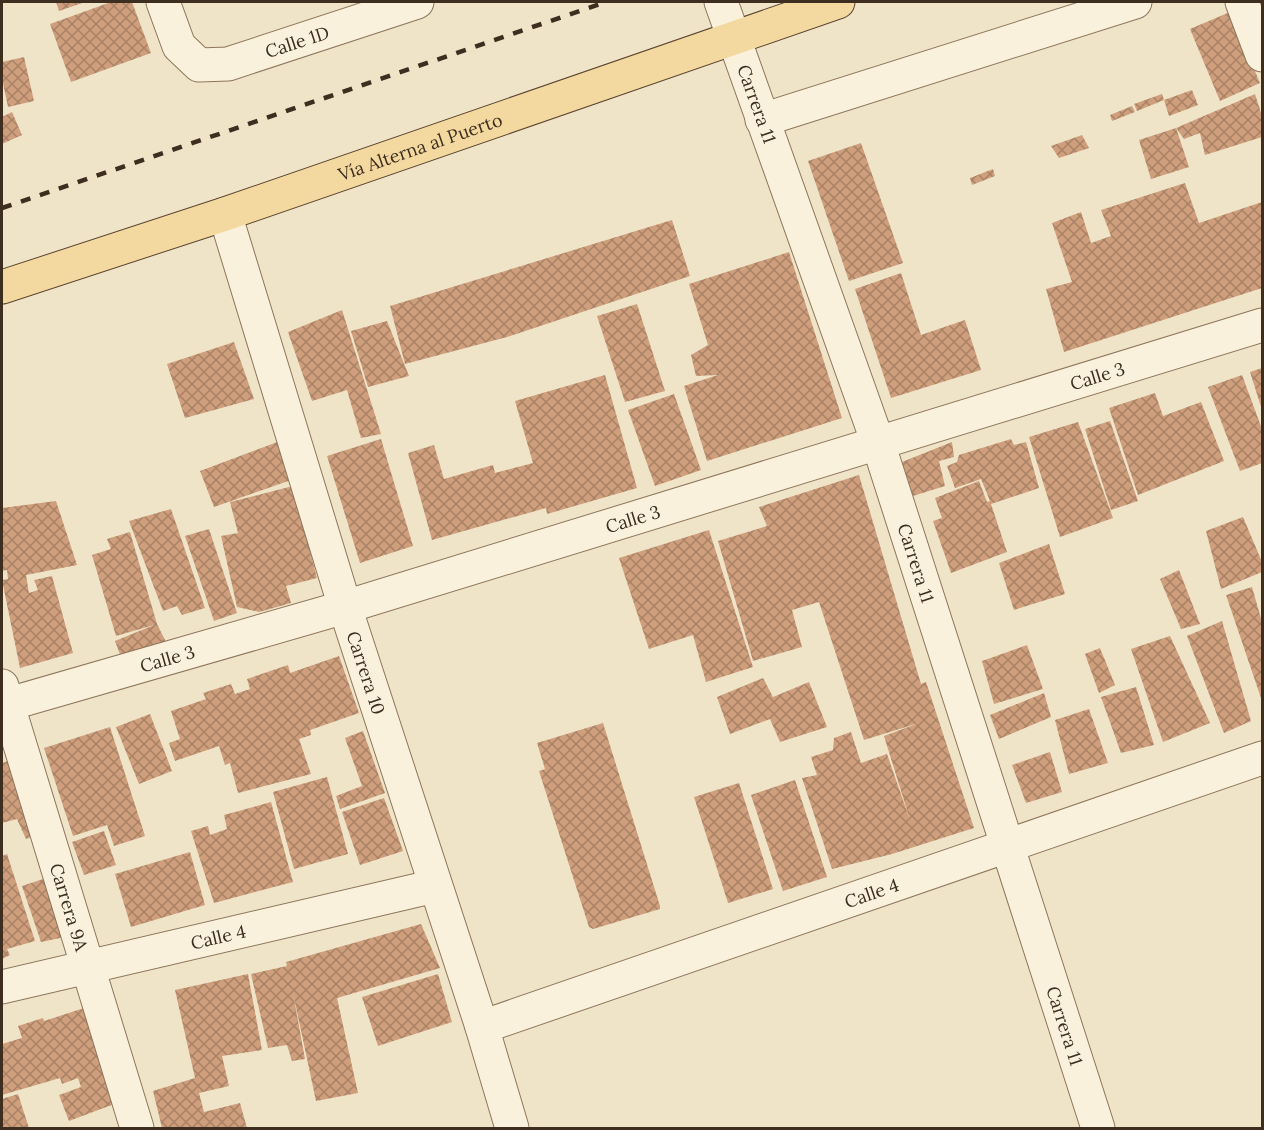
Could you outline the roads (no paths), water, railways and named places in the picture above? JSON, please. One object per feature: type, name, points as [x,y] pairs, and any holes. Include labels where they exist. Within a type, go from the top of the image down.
[{"type":"main road","name":"Vía Alterna al Puerto","points":[[2,287],[225,214],[838,2]]},
{"type":"street","name":"Calle 1D","points":[[163,2],[179,46],[199,65],[228,64],[417,2]]},
{"type":"street","name":"Carrera 11","points":[[721,2],[878,443],[1098,1128]]},
{"type":"street","points":[[762,120],[1135,2]]},
{"type":"street","points":[[1242,2],[1263,55]]},
{"type":"street","name":"Carrera 10","points":[[225,214],[345,607],[482,1027],[512,1128]]},
{"type":"street","name":"Calle 3","points":[[3,699],[345,607],[1263,325]]},
{"type":"street","name":"Carrera 9A","points":[[3,699],[137,1128]]},
{"type":"street","name":"Calle 4","points":[[482,1027],[1263,758]]},
{"type":"street","name":"Calle 4","points":[[2,987],[435,886]]},
{"type":"railway","points":[[2,208],[606,2]]}]
